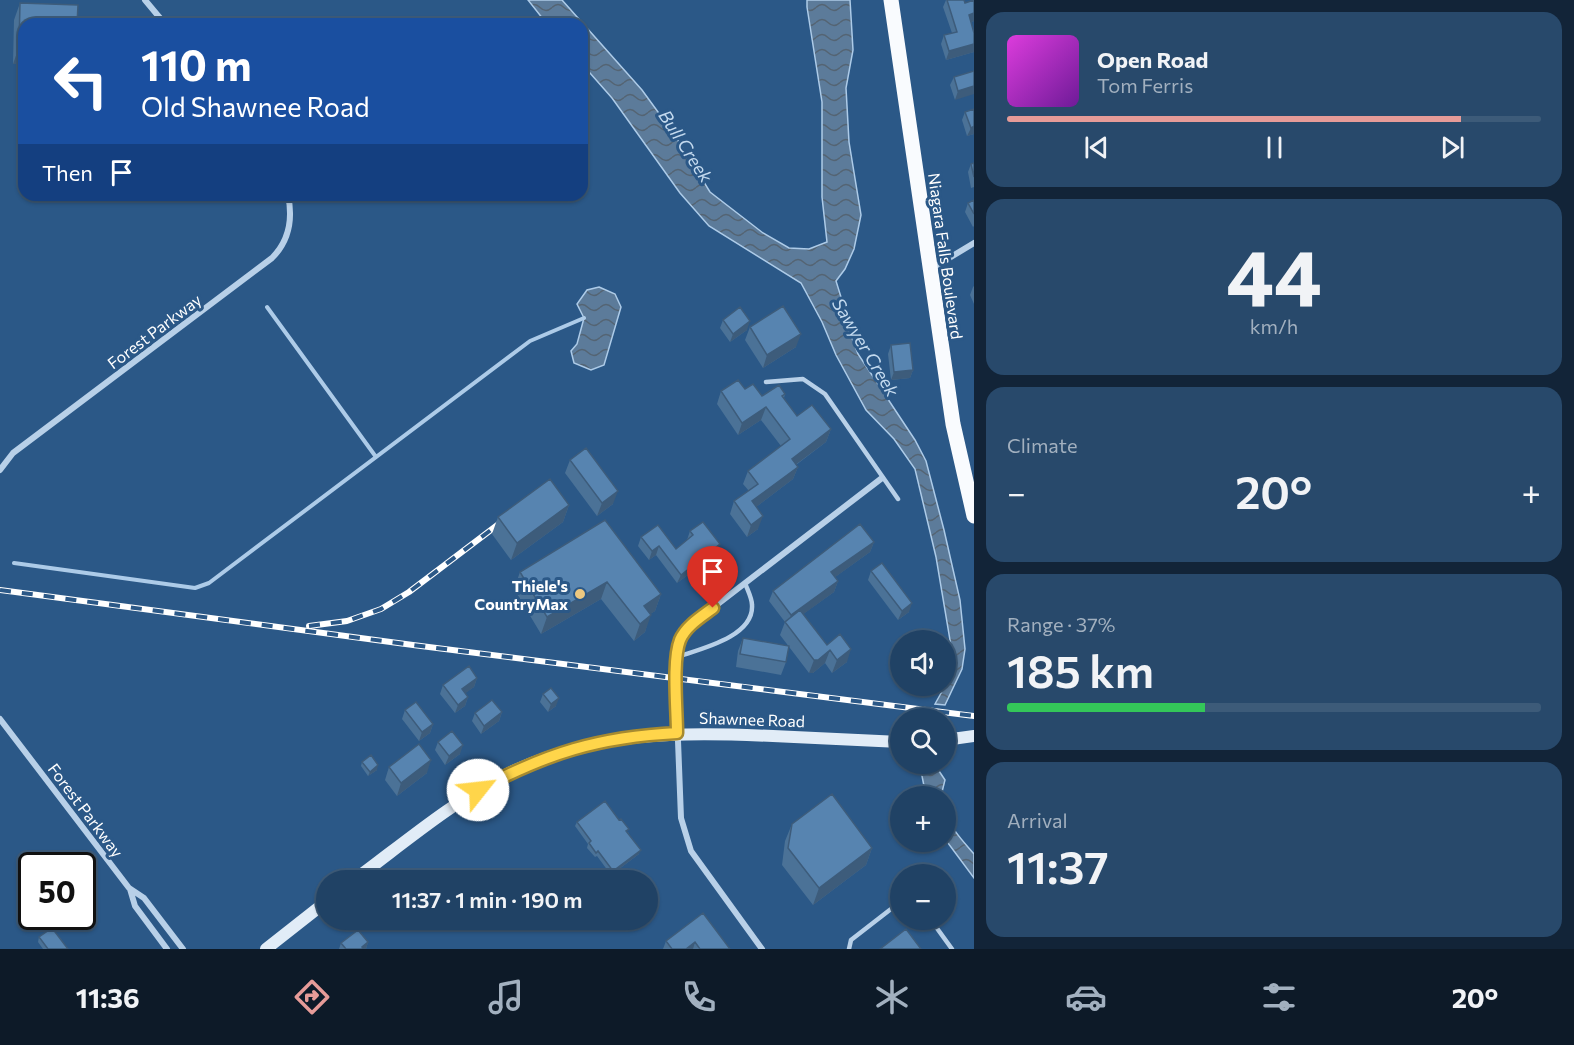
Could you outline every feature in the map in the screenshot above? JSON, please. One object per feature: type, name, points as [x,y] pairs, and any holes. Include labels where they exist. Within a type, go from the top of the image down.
[{"type":"main road","name":"Niagara Falls Boulevard","points":[[891,0],[953,424],[974,516]]},
{"type":"main road","name":"Shawnee Road","points":[[367,870],[478,790],[508,774],[568,749],[639,735],[677,733],[890,742]]},
{"type":"main road","points":[[956,738],[974,736]]},
{"type":"main road","points":[[266,949],[316,910]]},
{"type":"street","points":[[145,0],[160,18]]},
{"type":"street","name":"Forest Parkway","points":[[0,470],[13,453],[272,258],[288,235],[289,201]]},
{"type":"street","points":[[930,270],[974,243]]},
{"type":"street","points":[[762,949],[691,851],[681,818],[677,733],[677,657],[680,640],[686,630],[882,478]]},
{"type":"street","name":"Forest Parkway","points":[[0,719],[129,888],[135,906],[167,949]]},
{"type":"street","name":"Forest Parkway","points":[[129,888],[144,898],[183,949]]},
{"type":"lane","points":[[766,382],[803,379],[825,394],[898,499]]},
{"type":"lane","points":[[677,657],[722,642],[741,629],[751,618],[752,604],[745,583]]},
{"type":"lane","points":[[849,949],[851,940],[890,910]]},
{"type":"lane","points":[[938,930],[952,949]]},
{"type":"water","points":[[528,0],[562,0],[578,18],[542,18]]},
{"type":"water","points":[[807,0],[850,0],[853,50],[846,88],[849,142],[861,215],[854,249],[845,269],[836,281],[841,297],[841,309],[858,354],[915,440],[926,461],[960,600],[965,649],[962,669],[956,682],[956,630],[948,630],[936,557],[915,469],[894,439],[866,410],[801,283],[709,226],[680,193],[612,98],[588,71],[588,29],[642,90],[674,134],[710,192],[763,233],[789,248],[809,249],[827,242],[822,197],[822,102]]},
{"type":"water","points":[[599,287],[615,294],[621,307],[604,365],[591,370],[574,363],[571,351],[577,344],[584,318],[577,304],[587,290]]},
{"type":"water","points":[[939,696],[949,696],[945,705],[935,704]]},
{"type":"water","points":[[922,774],[941,774],[945,780],[944,786],[924,786]]},
{"type":"water","points":[[956,833],[974,854],[974,878],[955,852]]},
{"type":"building","points":[[947,0],[964,0],[965,3],[974,0],[974,13],[969,15],[974,33],[974,44],[949,51],[944,35],[957,32]]},
{"type":"building","points":[[20,3],[78,5],[77,18],[20,18]]},
{"type":"building","points":[[974,71],[974,86],[958,91],[954,77]]},
{"type":"building","points":[[974,109],[974,126],[971,128],[965,112]]},
{"type":"building","points":[[974,200],[974,214],[968,203]]},
{"type":"building","points":[[783,306],[801,334],[767,355],[750,327]]},
{"type":"building","points":[[740,307],[750,321],[733,334],[723,320]]},
{"type":"building","points":[[910,343],[913,370],[894,372],[891,345]]},
{"type":"building","points":[[738,380],[745,389],[753,384],[762,396],[779,385],[785,394],[782,396],[797,416],[812,405],[831,429],[792,459],[798,467],[752,501],[763,516],[751,525],[734,501],[758,484],[748,471],[790,439],[766,407],[742,423],[721,391]]},
{"type":"building","points":[[586,448],[618,491],[602,503],[570,460]]},
{"type":"building","points":[[550,479],[569,505],[517,543],[498,517]]},
{"type":"building","name":"Thiele's CountryMax","points":[[605,520],[661,594],[644,606],[651,615],[640,624],[607,582],[547,617],[520,572]]},
{"type":"building","points":[[703,522],[720,544],[681,575],[659,546],[652,551],[641,537],[658,525],[676,549],[693,535],[690,531]]},
{"type":"building","points":[[860,524],[874,542],[831,572],[838,581],[791,615],[773,591]]},
{"type":"building","points":[[882,563],[912,603],[902,611],[871,571]]},
{"type":"building","points":[[800,610],[827,645],[840,634],[851,649],[837,660],[830,650],[818,660],[814,660],[785,622]]},
{"type":"building","points":[[743,638],[789,646],[786,662],[740,654]]},
{"type":"building","points":[[469,666],[477,678],[462,689],[468,697],[458,705],[443,685]]},
{"type":"building","points":[[551,688],[559,698],[551,704],[543,694]]},
{"type":"building","points":[[492,700],[502,712],[484,726],[475,713]]},
{"type":"building","points":[[416,702],[433,724],[422,732],[405,710]]},
{"type":"building","points":[[452,731],[463,745],[449,756],[438,742]]},
{"type":"building","points":[[419,744],[431,760],[401,783],[389,767]]},
{"type":"building","points":[[371,755],[378,765],[370,772],[362,762]]},
{"type":"building","points":[[832,794],[872,848],[819,888],[788,848],[792,824]]},
{"type":"building","points":[[605,801],[629,829],[626,831],[641,850],[612,870],[598,851],[596,853],[589,843],[591,841],[577,822]]},
{"type":"building","points":[[703,913],[730,949],[700,949],[695,942],[686,949],[672,949],[666,941]]},
{"type":"building","points":[[49,930],[54,930],[68,949],[48,949],[39,937]]},
{"type":"building","points":[[358,930],[368,942],[362,947],[363,949],[346,949],[341,943]]},
{"type":"building","points":[[907,930],[921,949],[880,949]]},
{"type":"waterway","points":[[267,307],[376,457]]},
{"type":"waterway","points":[[14,563],[195,588],[209,583],[530,341],[584,318]]},
{"type":"railway","points":[[309,626],[347,621],[381,609],[409,592],[508,517]]},
{"type":"railway","points":[[0,590],[974,716]]},
{"type":"place","name":"Thiele's CountryMax","points":[[580,594]]},
{"type":"route","points":[[478,790],[508,774],[568,749],[639,735],[677,733],[676,679],[677,651],[680,640],[686,630],[713,608]]},
{"type":"water label","name":"Bull Creek","points":[[686,146]]},
{"type":"water label","name":"Sawyer Creek","points":[[866,347]]}]
